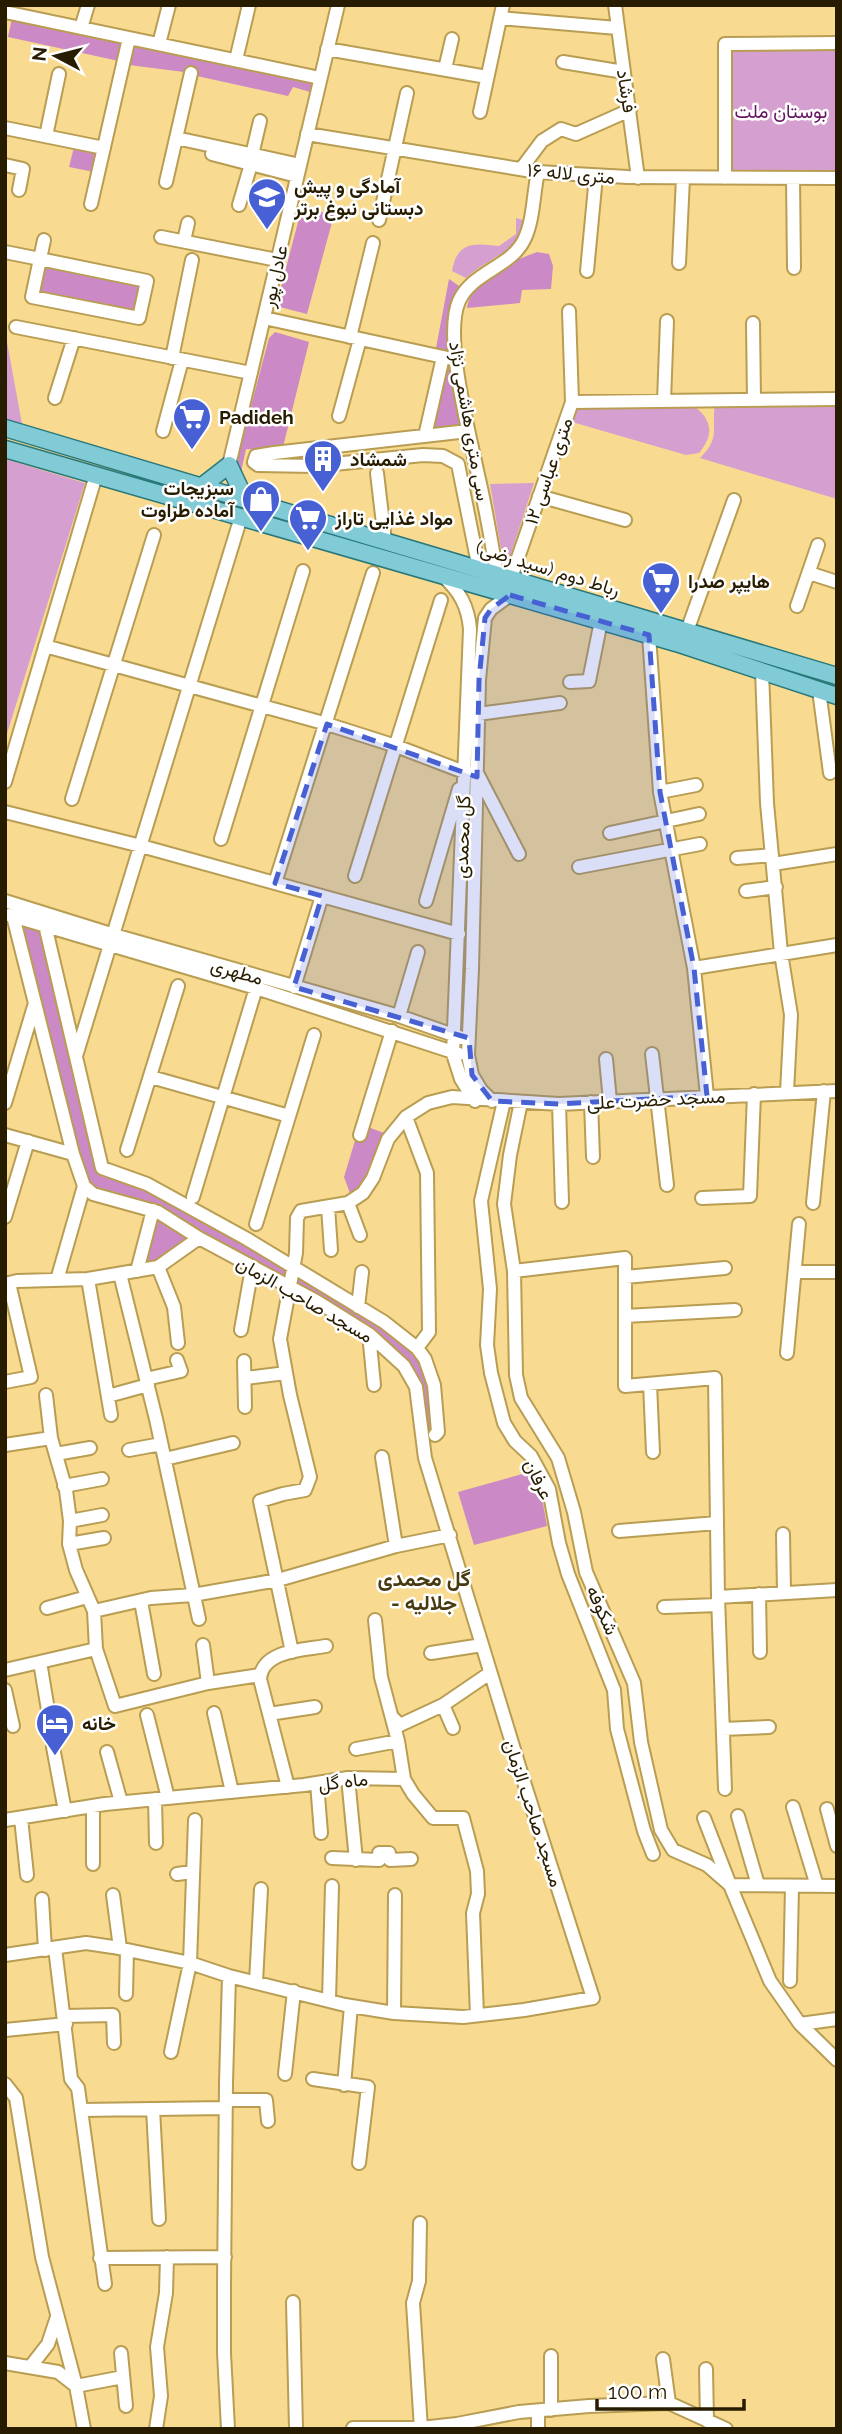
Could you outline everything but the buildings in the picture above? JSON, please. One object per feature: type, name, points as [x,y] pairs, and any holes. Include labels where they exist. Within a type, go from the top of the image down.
[{"type":"main road","name":"رباط دوم (سید رضی)","points":[[5,428],[837,676]]},
{"type":"main road","name":"رباط دوم (سید رضی)","points":[[5,449],[649,635],[837,696]]},
{"type":"main road","points":[[202,486],[229,465],[245,499]]},
{"type":"main road","points":[[380,557],[385,541]]},
{"type":"street","points":[[81,28],[88,5]]},
{"type":"street","points":[[159,44],[169,5]]},
{"type":"street","points":[[236,60],[249,5]]},
{"type":"street","name":"عادل پور","points":[[229,465],[338,5]]},
{"type":"street","name":"فرشاد","points":[[615,5],[638,178]]},
{"type":"street","points":[[480,112],[501,11],[617,28]]},
{"type":"street","points":[[5,12],[320,78]]},
{"type":"street","points":[[91,204],[129,38]]},
{"type":"street","points":[[445,69],[452,39]]},
{"type":"street","points":[[725,178],[725,44],[837,43]]},
{"type":"street","points":[[327,49],[487,77]]},
{"type":"street","points":[[563,62],[624,72]]},
{"type":"street","points":[[166,181],[191,73]]},
{"type":"street","points":[[46,136],[59,74]]},
{"type":"street","points":[[379,220],[407,93]]},
{"type":"street","points":[[521,169],[542,141],[561,129],[576,134],[630,110]]},
{"type":"street","points":[[239,205],[260,121]]},
{"type":"street","points":[[5,128],[104,148]]},
{"type":"street","name":"۱۶ متری لاله","points":[[307,134],[538,172],[638,178],[837,178]]},
{"type":"street","points":[[175,141],[299,170]]},
{"type":"street","points":[[5,165],[23,169],[19,190]]},
{"type":"street","name":"سی متری هاشمی نژاد","points":[[504,576],[468,431],[454,327],[459,301],[474,281],[516,252],[525,240],[538,172]]},
{"type":"street","points":[[587,271],[596,176]]},
{"type":"street","points":[[679,263],[683,178]]},
{"type":"street","points":[[793,178],[794,268]]},
{"type":"street","points":[[184,241],[188,223]]},
{"type":"street","points":[[161,237],[277,260]]},
{"type":"street","points":[[5,252],[40,259],[147,281],[139,318],[32,297],[40,259],[44,240]]},
{"type":"street","points":[[339,416],[373,243]]},
{"type":"street","points":[[163,431],[192,260]]},
{"type":"street","points":[[569,311],[572,402],[837,399]]},
{"type":"street","points":[[264,318],[457,360]]},
{"type":"street","points":[[664,401],[667,321]]},
{"type":"street","points":[[753,323],[754,400]]},
{"type":"street","points":[[16,327],[251,373]]},
{"type":"street","points":[[55,398],[74,338]]},
{"type":"street","points":[[425,436],[443,357]]},
{"type":"street","name":"۱۲ متری عباسی","points":[[504,576],[539,496],[572,402]]},
{"type":"street","points":[[468,431],[274,453],[256,456],[254,462],[258,465],[296,467],[422,455],[443,456],[458,464],[479,569]]},
{"type":"street","points":[[377,473],[385,541]]},
{"type":"street","points":[[5,782],[96,475]]},
{"type":"street","points":[[539,496],[625,520]]},
{"type":"street","points":[[687,631],[734,500]]},
{"type":"street","points":[[76,1056],[241,517]]},
{"type":"street","points":[[72,799],[154,535]]},
{"type":"street","points":[[797,606],[818,545]]},
{"type":"street","points":[[221,839],[303,571]]},
{"type":"street","points":[[275,883],[373,573]]},
{"type":"street","points":[[809,573],[837,582]]},
{"type":"street","name":"گل محمدی","points":[[443,576],[459,592],[468,614],[470,629],[468,1055],[472,1075],[481,1090],[498,1101]]},
{"type":"street","points":[[485,618],[491,609],[510,595]]},
{"type":"street","points":[[355,876],[440,600]]},
{"type":"street","points":[[468,614],[478,610],[483,612],[485,618]]},
{"type":"street","name":"گل محمدی","points":[[475,1101],[461,1079],[453,1054],[459,934],[485,618]]},
{"type":"street","points":[[570,682],[589,681],[601,621]]},
{"type":"street","points":[[649,635],[660,792],[694,968],[707,1097]]},
{"type":"street","points":[[46,646],[263,705],[471,772],[519,854]]},
{"type":"street","points":[[762,671],[766,803],[781,953],[791,1015],[787,1093]]},
{"type":"street","points":[[819,690],[830,773]]},
{"type":"street","points":[[478,714],[560,703]]},
{"type":"street","points":[[426,901],[471,772]]},
{"type":"street","points":[[660,792],[696,785]]},
{"type":"street","points":[[5,812],[141,846],[459,934]]},
{"type":"street","points":[[610,833],[699,814]]},
{"type":"street","points":[[579,867],[699,844]]},
{"type":"street","points":[[737,858],[773,860],[837,854]]},
{"type":"street","points":[[746,891],[776,887]]},
{"type":"street","points":[[294,987],[323,897]]},
{"type":"street","name":"مطهری","points":[[5,901],[453,1054],[468,1055]]},
{"type":"street","points":[[9,915],[36,1001],[73,1154],[84,1186],[57,1280]]},
{"type":"street","name":"مطهری","points":[[9,915],[294,987],[398,1016],[455,1037],[469,1038]]},
{"type":"street","points":[[45,925],[102,1168],[147,1184],[294,1266],[384,1322],[417,1348],[425,1359],[434,1385],[438,1432],[435,1435]]},
{"type":"street","points":[[694,968],[837,945]]},
{"type":"street","points":[[398,1016],[418,953]]},
{"type":"street","points":[[127,1150],[178,986]]},
{"type":"street","points":[[193,1197],[256,988]]},
{"type":"street","points":[[5,1103],[36,1001]]},
{"type":"street","points":[[360,1135],[392,1031]]},
{"type":"street","points":[[256,1224],[314,1035]]},
{"type":"street","points":[[653,1054],[667,1185]]},
{"type":"street","points":[[606,1059],[610,1101]]},
{"type":"street","points":[[151,1077],[289,1116]]},
{"type":"street","points":[[813,1203],[830,1091]]},
{"type":"street","name":"مسجد حضرت علی","points":[[406,1116],[428,1103],[452,1097],[475,1101],[559,1104],[830,1091]]},
{"type":"street","points":[[702,1198],[750,1196],[754,1094]]},
{"type":"street","name":"عرفان","points":[[498,1101],[481,1201],[490,1289],[487,1345],[497,1400],[504,1423],[515,1441],[531,1457],[549,1489],[565,1563],[614,1690],[617,1729],[653,1854]]},
{"type":"street","name":"شکوفه","points":[[521,1102],[510,1155],[504,1204],[514,1271],[516,1375],[521,1398],[558,1458],[574,1513],[586,1572],[634,1683],[641,1742],[661,1830],[673,1850],[707,1865],[730,1885],[770,1981],[800,2024],[837,2060]]},
{"type":"street","points":[[591,1102],[593,1157]]},
{"type":"street","points":[[559,1104],[562,1202]]},
{"type":"street","points":[[292,1652],[260,1501],[305,1490],[310,1477],[280,1339],[294,1266],[297,1218],[301,1211],[348,1203],[363,1193],[388,1139],[406,1116]]},
{"type":"street","points":[[406,1116],[427,1173],[429,1332],[417,1348]]},
{"type":"street","points":[[5,1135],[73,1154]]},
{"type":"street","points":[[5,1217],[28,1141]]},
{"type":"street","name":"مسجد صاحب الزمان","points":[[84,1186],[93,1194],[153,1210],[369,1334],[404,1366],[416,1387],[425,1458],[593,1998],[477,2015]]},
{"type":"street","points":[[348,1203],[360,1236]]},
{"type":"street","points":[[328,1207],[331,1250]]},
{"type":"street","points":[[137,1271],[153,1210]]},
{"type":"street","points":[[787,1353],[799,1224]]},
{"type":"street","points":[[5,1382],[31,1377],[7,1284],[88,1279],[158,1267],[199,1238]]},
{"type":"street","points":[[514,1271],[625,1258],[625,1386],[715,1378],[718,1601],[725,1789]]},
{"type":"street","points":[[158,1267],[174,1307],[178,1343]]},
{"type":"street","points":[[241,1330],[252,1268]]},
{"type":"street","points":[[625,1277],[725,1268]]},
{"type":"street","points":[[358,1307],[362,1272]]},
{"type":"street","points":[[795,1272],[837,1272]]},
{"type":"street","points":[[120,1274],[162,1444],[199,1619]]},
{"type":"street","points":[[88,1279],[111,1415]]},
{"type":"street","points":[[625,1316],[735,1310]]},
{"type":"street","points":[[369,1334],[374,1385]]},
{"type":"street","points":[[108,1396],[181,1371],[177,1360]]},
{"type":"street","points":[[244,1361],[245,1407]]},
{"type":"street","points":[[246,1378],[286,1373]]},
{"type":"street","points":[[650,1384],[653,1452]]},
{"type":"street","points":[[46,1395],[51,1438],[65,1486],[69,1544],[94,1611],[96,1649],[115,1706],[208,1683],[260,1675]]},
{"type":"street","points":[[5,1445],[51,1438]]},
{"type":"street","points":[[165,1459],[233,1443]]},
{"type":"street","points":[[129,1450],[162,1444]]},
{"type":"street","points":[[55,1454],[90,1448]]},
{"type":"street","points":[[382,1457],[396,1546]]},
{"type":"street","points":[[65,1486],[103,1479]]},
{"type":"street","points":[[69,1521],[102,1515]]},
{"type":"street","points":[[619,1531],[717,1522]]},
{"type":"street","points":[[783,1534],[785,1592]]},
{"type":"street","points":[[94,1611],[278,1580],[396,1546],[450,1535]]},
{"type":"street","points":[[69,1544],[104,1538]]},
{"type":"street","points":[[664,1608],[759,1594],[837,1590]]},
{"type":"street","points":[[759,1594],[760,1652]]},
{"type":"street","points":[[47,1608],[87,1597]]},
{"type":"street","points":[[141,1601],[154,1674]]},
{"type":"street","points":[[5,1955],[86,1943],[190,1964],[351,2006],[463,2017],[477,2015],[473,1913],[478,1894],[477,1871],[463,1818],[433,1818],[404,1779],[398,1741],[381,1678],[374,1620]]},
{"type":"street","points":[[202,1645],[208,1683]]},
{"type":"street","points":[[431,1653],[482,1645]]},
{"type":"street","points":[[288,1787],[260,1675],[261,1669],[269,1660],[292,1652],[326,1646]]},
{"type":"street","points":[[5,1670],[96,1649]]},
{"type":"street","points":[[40,1662],[50,1722]]},
{"type":"street","points":[[392,1717],[401,1725],[443,1705],[490,1673]]},
{"type":"street","points":[[5,1690],[13,1726]]},
{"type":"street","points":[[443,1705],[453,1728]]},
{"type":"street","points":[[269,1714],[315,1707]]},
{"type":"street","points":[[214,1713],[232,1792]]},
{"type":"street","points":[[147,1715],[162,1799],[156,1843]]},
{"type":"street","points":[[723,1729],[769,1727]]},
{"type":"street","points":[[356,1749],[398,1741]]},
{"type":"street","points":[[53,1747],[65,1811]]},
{"type":"street","points":[[107,1752],[121,1802]]},
{"type":"street","points":[[348,1778],[356,1860]]},
{"type":"street","name":"ماه گل","points":[[5,1821],[121,1802],[288,1787],[348,1778],[404,1779]]},
{"type":"street","points":[[317,1783],[321,1833]]},
{"type":"street","points":[[93,1806],[93,1864]]},
{"type":"street","points":[[793,1807],[817,1886]]},
{"type":"street","points":[[827,1809],[837,1846]]},
{"type":"street","points":[[738,1816],[758,1885]]},
{"type":"street","points":[[21,1818],[27,1875]]},
{"type":"street","points":[[704,1818],[730,1885],[837,1886]]},
{"type":"street","points":[[171,2052],[190,1964],[195,1820]]},
{"type":"street","points":[[332,1858],[379,1860],[379,1853],[389,1853],[390,1860],[411,1859]]},
{"type":"street","points":[[177,1874],[192,1872]]},
{"type":"street","points":[[329,2000],[332,1886]]},
{"type":"street","points":[[790,1981],[792,1886]]},
{"type":"street","points":[[256,1982],[261,1889]]},
{"type":"street","points":[[113,1895],[124,1949],[127,1994]]},
{"type":"street","points":[[394,2012],[395,1895]]},
{"type":"street","points":[[41,1899],[65,2020],[71,2079],[78,2088],[104,2284]]},
{"type":"street","points":[[228,2429],[224,2353],[229,1976]]},
{"type":"street","points":[[285,2074],[294,1991]]},
{"type":"street","points":[[344,2085],[351,2006]]},
{"type":"street","points":[[5,2030],[113,2015],[114,2043]]},
{"type":"street","points":[[800,2024],[837,2019]]},
{"type":"street","points":[[313,2079],[368,2087],[359,2163]]},
{"type":"street","points":[[5,2084],[16,2098],[42,2257],[76,2386],[84,2429]]},
{"type":"street","points":[[81,2110],[153,2109],[266,2100],[268,2121]]},
{"type":"street","points":[[153,2109],[159,2219]]},
{"type":"street","points":[[420,2223],[419,2281],[413,2303],[421,2428]]},
{"type":"street","points":[[156,2429],[161,2396],[157,2347],[166,2293],[167,2257]]},
{"type":"street","points":[[100,2258],[225,2257]]},
{"type":"street","points":[[293,2302],[296,2429]]},
{"type":"street","points":[[31,2366],[48,2344],[57,2317]]},
{"type":"street","points":[[121,2353],[126,2406]]},
{"type":"street","points":[[538,2429],[545,2411],[551,2356]]},
{"type":"street","points":[[663,2359],[669,2403]]},
{"type":"street","points":[[5,2362],[58,2372],[76,2386],[123,2377]]},
{"type":"street","points":[[706,2370],[707,2420]]},
{"type":"street","points":[[353,2428],[421,2428],[482,2424],[519,2412],[669,2403],[726,2429]]},
{"type":"highlighted area","points":[[510,595],[649,635],[660,792],[694,968],[707,1096],[559,1104],[492,1101],[472,1075],[469,1038],[294,987],[322,896],[275,883],[327,724],[477,777],[479,680],[485,618],[491,609]]},
{"type":"green space","name":"بوستان ملت","points":[[837,43],[837,178],[725,178],[725,44]]},
{"type":"green space","points":[[516,218],[526,221],[522,232],[501,254],[466,278],[452,271],[454,261],[462,249],[482,244],[499,246],[516,234]]},
{"type":"green space","points":[[5,331],[22,424],[5,419]]},
{"type":"green space","points":[[691,404],[707,421],[709,433],[699,453],[686,455],[572,422],[578,407]]},
{"type":"green space","points":[[715,404],[837,404],[837,499],[700,458],[713,439]]},
{"type":"green space","points":[[5,459],[85,483],[5,740]]},
{"type":"green space","points":[[534,483],[508,563],[503,561],[490,484]]},
{"type":"shaded area","points":[[12,18],[123,42],[119,61],[8,37]]},
{"type":"shaded area","points":[[135,45],[314,81],[310,92],[293,87],[288,96],[197,76],[189,69],[184,72],[129,65]]},
{"type":"shaded area","points":[[74,147],[98,153],[94,172],[69,167]]},
{"type":"shaded area","points":[[302,207],[334,215],[307,314],[276,306]]},
{"type":"shaded area","points":[[537,252],[549,254],[553,266],[551,289],[522,290],[520,303],[467,308],[470,297],[484,279],[504,266]]},
{"type":"shaded area","points":[[44,264],[142,284],[136,314],[38,294]]},
{"type":"shaded area","points":[[449,279],[462,288],[453,355],[436,348]]},
{"type":"shaded area","points":[[275,332],[309,342],[283,447],[246,449],[241,472],[236,463],[269,338]]},
{"type":"shaded area","points":[[445,368],[455,371],[465,427],[429,431]]},
{"type":"shaded area","points":[[17,921],[44,927],[99,1164],[145,1186],[291,1268],[287,1284],[192,1231],[95,1192],[87,1183]]},
{"type":"shaded area","points":[[360,1124],[384,1133],[363,1185],[351,1196],[344,1177]]},
{"type":"shaded area","points":[[155,1213],[196,1238],[157,1264],[140,1268]]},
{"type":"shaded area","points":[[296,1269],[356,1307],[424,1360],[436,1428],[429,1434],[423,1435],[404,1363],[290,1286]]},
{"type":"shaded area","points":[[533,1471],[547,1526],[474,1545],[458,1492]]},
{"type":"place","name":"آمادگی و پیش دبستانی نبوغ برتر","points":[[267,231]]},
{"type":"place","name":"Padideh","points":[[192,451]]},
{"type":"place","name":"شمشاد","points":[[323,493]]},
{"type":"place","name":"سبزیجات آماده طراوت","points":[[261,533]]},
{"type":"place","name":"مواد غذایی تاراز","points":[[308,552]]},
{"type":"place","name":"هایپر صدرا","points":[[661,615]]},
{"type":"place","name":"خانه","points":[[55,1757]]},
{"type":"district","name":"گل محمدی - جلالیه","points":[[424,1591]]}]
